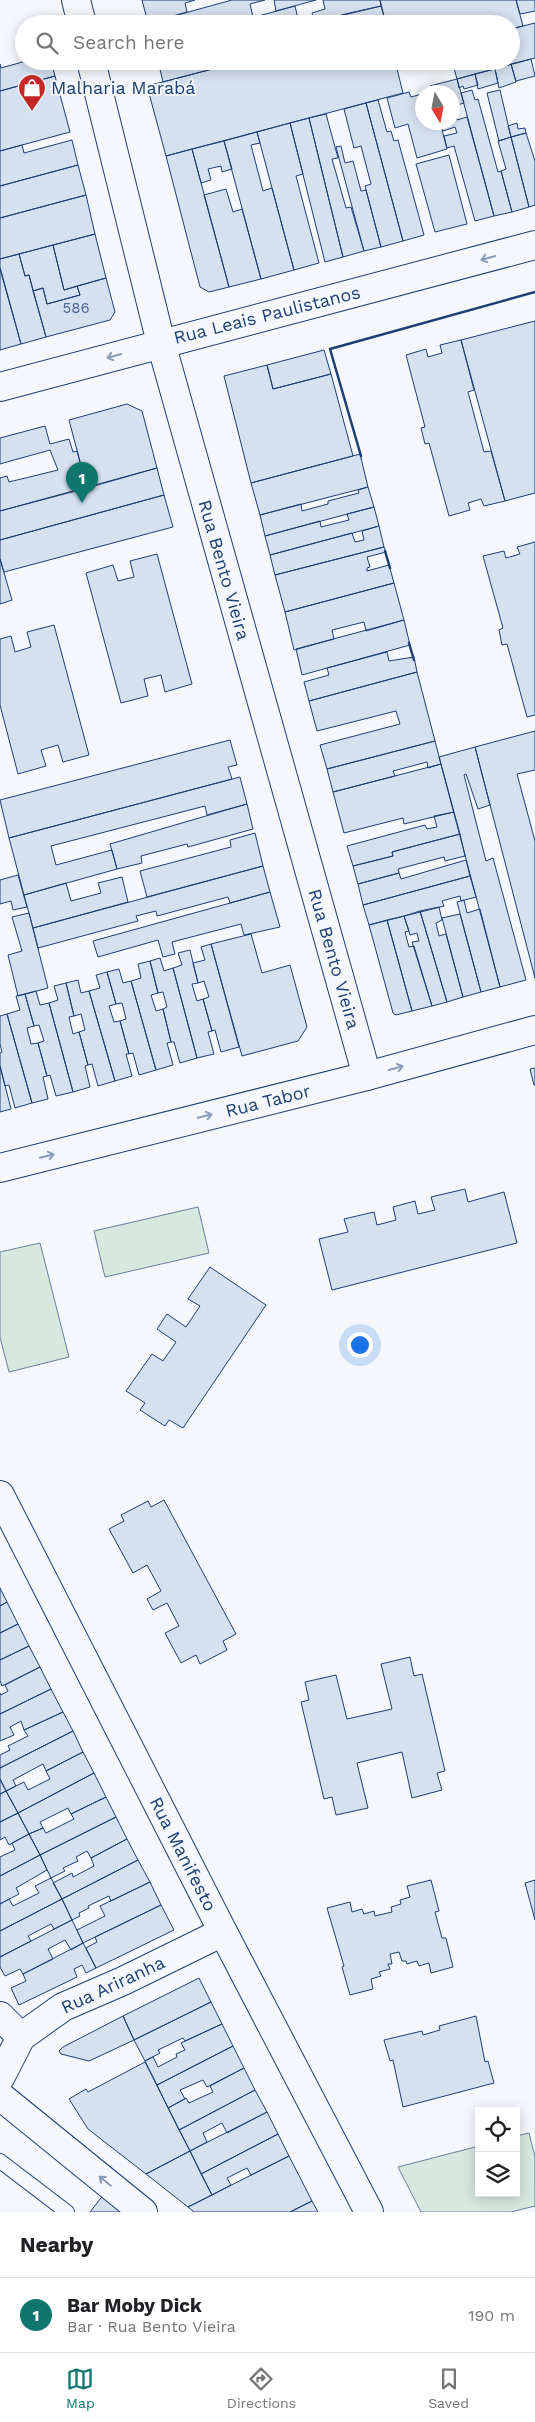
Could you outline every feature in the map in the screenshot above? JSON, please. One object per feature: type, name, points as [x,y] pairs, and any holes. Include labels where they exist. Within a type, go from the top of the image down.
[{"type":"main road","points":[[76,0],[80,15]]},
{"type":"main road","name":"Rua Bento Vieira","points":[[93,70],[161,343],[367,1076]]},
{"type":"main road","name":"Rua Leais Paulistanos","points":[[0,387],[535,245]]},
{"type":"main road","name":"Rua Tabor","points":[[0,1168],[367,1076],[535,1030]]},
{"type":"main road","name":"Rua Manifesto","points":[[0,1494],[223,1932],[369,2212]]},
{"type":"main road","name":"Rua Ariranha","points":[[0,2078],[21,2036],[63,2007],[123,1981],[223,1932]]},
{"type":"main road","points":[[0,2016],[21,2036]]},
{"type":"main road","points":[[0,2096],[143,2212]]},
{"type":"lane","points":[[0,2161],[67,2212]]},
{"type":"shaded area","points":[[198,1207],[209,1253],[105,1277],[94,1231]]},
{"type":"shaded area","points":[[40,1243],[69,1357],[9,1372],[0,1337],[0,1252]]},
{"type":"shaded area","points":[[529,2133],[535,2157],[535,2206],[511,2212],[421,2212],[398,2167],[475,2147],[475,2197],[520,2197],[520,2135]]},
{"type":"building","points":[[142,0],[195,0],[185,3],[187,12],[176,15],[146,15]]},
{"type":"building","points":[[232,0],[265,0],[250,4],[253,15],[178,15]]},
{"type":"building","points":[[274,0],[316,0],[276,11]]},
{"type":"building","points":[[323,0],[380,0],[381,6],[344,15],[313,15],[312,13],[325,9]]},
{"type":"building","points":[[380,0],[516,0],[523,26],[520,27],[520,15],[384,15]]},
{"type":"building","points":[[516,0],[535,0],[535,11],[520,14]]},
{"type":"building","points":[[295,6],[297,15],[262,15]]},
{"type":"building","points":[[381,6],[384,15],[341,15]]},
{"type":"building","points":[[535,23],[535,58],[520,62],[520,27]]},
{"type":"building","points":[[531,59],[535,76],[516,81],[513,70],[520,70],[520,62]]},
{"type":"building","points":[[0,64],[1,68],[15,64],[15,70],[53,70],[55,76],[0,91]]},
{"type":"building","points":[[160,70],[209,70],[163,82]]},
{"type":"building","points":[[208,70],[397,70],[403,93],[166,156],[147,86]]},
{"type":"building","points":[[454,70],[490,70],[457,79]]},
{"type":"building","points":[[495,70],[513,70],[516,82],[499,88]]},
{"type":"building","points":[[495,70],[498,83],[478,89],[475,74]]},
{"type":"building","points":[[475,74],[478,85],[464,89],[463,86],[460,88],[457,79]]},
{"type":"building","name":"Malharia Marabá","points":[[55,76],[70,132],[0,151],[0,91]]},
{"type":"building","points":[[457,79],[459,85],[434,85]]},
{"type":"building","points":[[460,89],[464,103],[460,104]]},
{"type":"building","points":[[472,90],[475,100],[478,99],[498,172],[501,171],[512,212],[494,216],[461,93]]},
{"type":"building","points":[[500,90],[511,137],[499,141],[487,93]]},
{"type":"building","points":[[409,92],[411,97],[415,96],[415,130],[442,130],[447,149],[417,158],[408,124],[395,128],[387,98]]},
{"type":"building","points":[[378,100],[387,132],[391,131],[394,141],[398,140],[424,235],[403,241],[366,103]]},
{"type":"building","points":[[366,103],[403,241],[381,247],[365,186],[371,184],[361,146],[354,148],[344,109]]},
{"type":"building","points":[[326,114],[338,158],[332,159],[346,208],[351,207],[364,251],[343,257],[309,118]]},
{"type":"building","points":[[467,117],[494,216],[475,221],[454,146],[447,148],[444,136],[457,133],[456,130],[460,130],[460,119]]},
{"type":"building","points":[[309,118],[343,257],[325,262],[290,123]]},
{"type":"building","points":[[290,123],[303,174],[296,176],[319,263],[294,270],[257,132]]},
{"type":"building","points":[[517,123],[518,129],[525,128],[526,133],[511,137],[508,126]]},
{"type":"building","points":[[257,132],[260,143],[251,145],[263,191],[272,188],[294,270],[261,279],[224,141]]},
{"type":"building","points":[[526,133],[535,161],[535,205],[529,207],[511,137]]},
{"type":"building","points":[[511,137],[529,207],[512,212],[501,171],[506,169],[498,141]]},
{"type":"building","points":[[72,140],[78,165],[0,186],[0,151],[22,145],[24,153]]},
{"type":"building","points":[[224,141],[232,169],[222,172],[221,166],[208,169],[211,180],[201,183],[192,149]]},
{"type":"building","points":[[341,146],[345,163],[353,161],[361,191],[366,190],[381,247],[364,251],[336,147]]},
{"type":"building","points":[[192,149],[229,287],[209,292],[200,287],[166,156]]},
{"type":"building","points":[[449,155],[467,224],[435,232],[416,164]]},
{"type":"building","points":[[78,165],[86,195],[0,218],[0,186]]},
{"type":"building","points":[[226,189],[233,212],[242,209],[261,279],[229,287],[204,195]]},
{"type":"building","points":[[86,195],[95,234],[0,259],[0,218]]},
{"type":"building","points":[[95,234],[106,278],[64,290],[53,245]]},
{"type":"building","points":[[53,245],[64,290],[77,286],[80,295],[47,304],[43,288],[33,291],[29,275],[25,276],[19,254]]},
{"type":"building","points":[[19,254],[25,276],[29,275],[46,337],[21,344],[0,267],[0,259]]},
{"type":"building","points":[[0,269],[21,344],[0,350]]},
{"type":"building","points":[[106,278],[115,312],[110,320],[46,337],[33,291],[43,288],[47,304],[80,295],[77,286]]},
{"type":"building","points":[[535,321],[535,493],[505,501],[461,340]]},
{"type":"building","points":[[461,340],[474,390],[468,392],[484,452],[491,451],[505,501],[484,506],[481,499],[468,503],[470,510],[449,516],[429,443],[425,444],[421,428],[425,427],[406,355],[426,349],[428,357],[442,353],[440,345]]},
{"type":"building","points":[[324,350],[331,374],[273,389],[267,365]]},
{"type":"building","points":[[267,365],[273,389],[331,374],[353,456],[251,483],[224,376]]},
{"type":"building","points":[[127,404],[142,411],[157,468],[87,488],[69,420]]},
{"type":"building","points":[[45,426],[50,444],[69,439],[73,452],[77,451],[87,488],[0,511],[0,478],[7,476],[9,482],[58,470],[50,450],[0,464],[0,438]]},
{"type":"building","points":[[360,454],[368,487],[260,515],[251,483]]},
{"type":"building","points":[[157,468],[164,495],[0,540],[0,511]]},
{"type":"building","points":[[368,487],[374,507],[265,536],[260,515],[301,504],[302,511],[328,504],[328,501],[359,493],[358,490]]},
{"type":"building","points":[[164,495],[173,527],[4,572],[0,559],[0,540]]},
{"type":"building","points":[[374,507],[379,526],[270,555],[265,536],[320,521],[321,527],[349,520],[347,514]]},
{"type":"building","points":[[379,526],[384,547],[275,575],[270,555],[352,533],[355,542],[364,540],[362,531]]},
{"type":"building","points":[[535,542],[535,715],[527,717],[507,644],[502,645],[499,630],[503,628],[483,556],[504,551],[506,558],[520,554],[517,547]]},
{"type":"building","points":[[384,547],[386,552],[367,557],[370,567],[367,568],[367,571],[389,565],[394,583],[285,612],[275,575]]},
{"type":"building","points":[[157,554],[192,684],[165,692],[161,675],[144,679],[148,696],[121,703],[86,573],[113,565],[118,581],[134,577],[130,561]]},
{"type":"building","points":[[0,559],[12,600],[0,604]]},
{"type":"building","points":[[394,583],[404,620],[366,631],[364,622],[332,630],[334,639],[294,650],[285,612]]},
{"type":"building","points":[[404,620],[410,645],[302,675],[296,649]]},
{"type":"building","points":[[54,625],[89,755],[63,762],[58,745],[41,750],[46,766],[18,774],[0,705],[0,639],[11,636],[15,652],[31,647],[27,632]]},
{"type":"building","points":[[387,652],[389,661],[414,657],[417,672],[309,701],[304,682],[329,675],[327,668]]},
{"type":"building","points":[[417,672],[435,741],[327,769],[320,745],[400,724],[396,711],[317,731],[309,701]]},
{"type":"building","points":[[535,731],[535,770],[517,774],[535,841],[535,978],[475,747]]},
{"type":"building","points":[[230,740],[237,765],[228,767],[232,779],[9,838],[0,800]]},
{"type":"building","points":[[435,741],[441,764],[428,768],[427,762],[393,771],[395,776],[333,792],[327,769]]},
{"type":"building","points":[[475,747],[490,805],[478,809],[466,774],[464,775],[486,861],[493,858],[526,980],[500,987],[439,757]]},
{"type":"building","points":[[441,764],[454,812],[404,824],[403,818],[344,833],[333,792]]},
{"type":"building","points":[[240,777],[247,804],[207,815],[205,806],[51,846],[56,865],[112,850],[117,869],[24,895],[9,838]]},
{"type":"building","points":[[247,804],[253,829],[188,847],[187,844],[141,856],[142,863],[117,869],[110,844]]},
{"type":"building","points":[[454,812],[460,834],[392,852],[393,856],[353,866],[347,846],[425,825],[427,829],[437,827],[434,816]]},
{"type":"building","points":[[255,833],[263,866],[147,897],[140,871],[231,847],[230,840]]},
{"type":"building","points":[[460,834],[465,856],[445,861],[444,857],[398,869],[399,873],[358,884],[353,866],[393,856],[392,852]]},
{"type":"building","points":[[466,860],[470,876],[363,905],[358,884],[399,873],[401,879]]},
{"type":"building","points":[[263,866],[270,892],[230,903],[228,897],[157,916],[156,911],[136,916],[138,921],[38,948],[33,928]]},
{"type":"building","points":[[18,875],[27,907],[13,910],[11,901],[0,904],[0,880]]},
{"type":"building","points":[[470,876],[476,897],[461,901],[460,896],[442,901],[444,906],[369,925],[363,905]]},
{"type":"building","points":[[122,877],[128,902],[33,928],[24,895],[66,883],[71,901],[101,893],[98,883]]},
{"type":"building","points":[[270,892],[280,927],[244,935],[241,924],[172,942],[175,954],[163,957],[158,940],[98,957],[93,941]]},
{"type":"building","points":[[464,900],[467,913],[480,909],[500,987],[481,992],[457,902]]},
{"type":"building","points":[[439,907],[442,920],[436,923],[439,936],[446,934],[463,997],[447,1002],[420,911]]},
{"type":"building","points":[[420,911],[447,1002],[432,1006],[412,942],[419,941],[417,933],[410,935],[404,916]]},
{"type":"building","points":[[29,913],[48,988],[18,996],[8,955],[22,951],[12,917]]},
{"type":"building","points":[[460,914],[481,992],[463,997],[442,918]]},
{"type":"building","points":[[404,916],[409,931],[405,932],[409,947],[414,946],[432,1006],[412,1011],[387,920]]},
{"type":"building","points":[[387,920],[412,1011],[396,1015],[393,1013],[369,925]]},
{"type":"building","points":[[251,934],[262,973],[290,965],[307,1027],[298,1041],[242,1056],[211,944]]},
{"type":"building","points":[[211,944],[239,1047],[221,1052],[215,1030],[212,1031],[203,999],[209,997],[204,981],[198,983],[193,963],[205,960],[201,947]]},
{"type":"building","points":[[190,950],[198,983],[192,984],[197,1001],[203,999],[212,1031],[208,1032],[214,1054],[197,1058],[173,968],[182,965],[178,953]]},
{"type":"building","points":[[160,958],[164,971],[173,968],[197,1058],[180,1063],[174,1042],[171,1042],[163,1009],[167,1007],[163,992],[158,993],[150,961]]},
{"type":"building","points":[[150,961],[158,993],[151,995],[156,1011],[163,1009],[171,1042],[167,1043],[173,1065],[156,1070],[131,981],[141,978],[138,964]]},
{"type":"building","points":[[119,969],[123,983],[131,981],[156,1070],[139,1075],[133,1053],[129,1054],[120,1021],[126,1019],[122,1003],[116,1004],[107,972]]},
{"type":"building","points":[[107,972],[116,1004],[109,1006],[114,1022],[120,1021],[129,1054],[126,1054],[132,1076],[115,1081],[89,991],[100,988],[96,975]]},
{"type":"building","points":[[78,980],[81,993],[89,991],[115,1081],[98,1086],[92,1064],[88,1065],[79,1032],[85,1030],[81,1014],[74,1016],[66,983]]},
{"type":"building","points":[[66,983],[74,1016],[69,1017],[73,1034],[79,1032],[88,1065],[85,1066],[90,1087],[73,1092],[49,1003],[58,1000],[54,986]]},
{"type":"building","points":[[36,991],[40,1005],[49,1003],[73,1092],[56,1096],[50,1075],[47,1076],[38,1043],[44,1041],[39,1025],[34,1026],[25,994]]},
{"type":"building","points":[[25,994],[34,1026],[27,1028],[31,1044],[38,1043],[47,1076],[43,1077],[48,1099],[32,1103],[7,1014],[20,1010],[16,996]]},
{"type":"building","points":[[7,1014],[32,1103],[15,1108],[9,1085],[5,1086],[0,1066],[0,1053],[2,1052],[0,1044],[0,1016]]},
{"type":"building","points":[[0,1066],[11,1109],[0,1112]]},
{"type":"building","points":[[535,1068],[535,1085],[534,1085],[530,1069]]},
{"type":"building","points":[[465,1189],[468,1202],[504,1192],[517,1243],[332,1290],[319,1239],[348,1232],[344,1219],[374,1212],[377,1225],[396,1220],[393,1207],[415,1201],[418,1214],[435,1210],[431,1197]]},
{"type":"building","points":[[210,1267],[266,1305],[183,1428],[169,1420],[165,1426],[140,1410],[145,1403],[126,1391],[152,1354],[163,1361],[176,1342],[157,1329],[167,1314],[186,1327],[200,1306],[188,1299]]},
{"type":"building","points":[[164,1500],[236,1634],[223,1641],[227,1650],[200,1664],[196,1655],[181,1663],[165,1633],[179,1626],[167,1603],[153,1610],[147,1599],[161,1591],[147,1565],[133,1573],[109,1529],[124,1521],[121,1515],[148,1501],[151,1507]]},
{"type":"building","points":[[0,1588],[7,1602],[0,1606]]},
{"type":"building","points":[[7,1602],[18,1624],[0,1633],[0,1606]]},
{"type":"building","points":[[18,1624],[29,1646],[0,1660],[0,1633]]},
{"type":"building","points":[[29,1646],[40,1667],[2,1686],[0,1681],[0,1660]]},
{"type":"building","points":[[410,1657],[414,1676],[422,1674],[445,1771],[437,1773],[442,1790],[412,1798],[402,1752],[357,1763],[368,1808],[336,1815],[332,1797],[324,1799],[301,1702],[309,1700],[305,1682],[336,1675],[347,1719],[392,1709],[381,1664]]},
{"type":"building","points":[[40,1667],[51,1689],[0,1714],[0,1693],[1,1695],[8,1691],[5,1685]]},
{"type":"building","points":[[51,1689],[63,1712],[24,1730],[21,1721],[10,1727],[14,1735],[0,1741],[0,1714]]},
{"type":"building","points":[[63,1712],[73,1731],[0,1768],[0,1755],[10,1750],[8,1746],[28,1736],[24,1730]]},
{"type":"building","points":[[73,1731],[83,1752],[46,1771],[43,1764],[13,1780],[16,1786],[6,1791],[0,1779],[0,1768]]},
{"type":"building","points":[[83,1752],[94,1773],[18,1813],[6,1791],[24,1782],[28,1790],[50,1779],[46,1771]]},
{"type":"building","points":[[94,1773],[106,1797],[71,1814],[68,1808],[40,1822],[43,1828],[29,1834],[18,1813]]},
{"type":"building","points":[[0,1779],[6,1791],[0,1794]]},
{"type":"building","points":[[6,1791],[18,1813],[0,1822],[0,1794]]},
{"type":"building","points":[[106,1797],[116,1817],[40,1855],[29,1834],[43,1828],[46,1833],[74,1819],[71,1814]]},
{"type":"building","points":[[18,1813],[29,1834],[9,1845],[5,1837],[0,1840],[0,1822]]},
{"type":"building","points":[[116,1817],[127,1839],[91,1858],[87,1851],[76,1857],[78,1861],[63,1868],[65,1871],[51,1878],[40,1855]]},
{"type":"building","points":[[29,1834],[40,1855],[0,1876],[0,1857],[15,1850],[12,1843]]},
{"type":"building","points":[[127,1839],[138,1860],[62,1899],[53,1883],[72,1873],[73,1877],[94,1866],[91,1858]]},
{"type":"building","points":[[40,1855],[47,1870],[16,1888],[19,1894],[0,1904],[0,1876]]},
{"type":"building","points":[[138,1860],[150,1882],[111,1901],[109,1896],[88,1906],[89,1908],[79,1913],[80,1916],[72,1920],[62,1899]]},
{"type":"building","points":[[51,1878],[62,1899],[0,1931],[0,1904],[9,1899],[13,1906],[39,1893],[35,1886]]},
{"type":"building","points":[[431,1880],[439,1911],[435,1912],[442,1938],[446,1938],[453,1967],[431,1973],[429,1963],[419,1966],[417,1961],[407,1964],[406,1961],[402,1961],[399,1952],[390,1954],[392,1964],[388,1964],[390,1969],[379,1972],[381,1976],[371,1979],[373,1989],[350,1995],[342,1967],[344,1966],[327,1908],[350,1902],[352,1912],[362,1909],[364,1914],[374,1911],[375,1916],[392,1912],[391,1907],[401,1904],[400,1900],[410,1897],[407,1886]]},
{"type":"building","points":[[535,1880],[535,1920],[525,1883]]},
{"type":"building","points":[[150,1882],[161,1905],[83,1943],[77,1930],[105,1916],[100,1906]]},
{"type":"building","points":[[62,1899],[72,1920],[54,1929],[51,1924],[28,1936],[31,1941],[0,1957],[0,1931]]},
{"type":"building","points":[[161,1905],[174,1930],[96,1968],[86,1948],[97,1942],[95,1937]]},
{"type":"building","points":[[72,1920],[83,1943],[71,1950],[65,1940],[48,1949],[53,1959],[23,1974],[20,1969],[5,1976],[0,1967],[0,1957]]},
{"type":"building","points":[[83,1943],[96,1968],[86,1973],[82,1965],[74,1969],[77,1977],[19,2005],[11,1988],[26,1981],[23,1974]]},
{"type":"building","points":[[199,1978],[211,2002],[134,2040],[123,2016]]},
{"type":"building","points":[[211,2002],[222,2024],[185,2041],[183,2038],[158,2050],[160,2053],[145,2061],[134,2040]]},
{"type":"building","points":[[123,2016],[134,2040],[89,2061],[61,2054],[59,2051],[63,2047]]},
{"type":"building","points":[[476,2016],[485,2062],[488,2061],[494,2083],[403,2107],[393,2060],[390,2061],[384,2040],[422,2031],[423,2035],[440,2030],[439,2026]]},
{"type":"building","points":[[222,2024],[233,2046],[157,2085],[145,2061],[153,2057],[158,2067],[177,2057],[176,2054],[185,2050],[181,2043]]},
{"type":"building","points":[[233,2046],[244,2068],[207,2087],[203,2080],[180,2090],[185,2099],[168,2108],[157,2085]]},
{"type":"building","points":[[145,2062],[190,2151],[146,2174],[88,2129],[69,2099],[86,2089],[88,2092]]},
{"type":"building","points":[[244,2068],[255,2090],[179,2130],[168,2108],[186,2098],[189,2103],[213,2092],[210,2086]]},
{"type":"building","points":[[255,2090],[267,2112],[227,2133],[222,2123],[203,2133],[207,2142],[190,2151],[179,2130]]},
{"type":"building","points":[[267,2112],[278,2134],[201,2174],[190,2151]]},
{"type":"building","points":[[278,2134],[289,2156],[251,2175],[247,2168],[227,2178],[231,2185],[212,2195],[201,2174]]},
{"type":"building","points":[[190,2151],[212,2195],[188,2207],[146,2174]]},
{"type":"building","points":[[289,2156],[312,2201],[290,2212],[194,2212],[188,2207]]},
{"type":"building","points":[[104,2194],[126,2212],[90,2212]]},
{"type":"building","points":[[312,2201],[318,2212],[290,2212]]},
{"type":"wall","points":[[361,456],[330,349],[535,292]]},
{"type":"wall","points":[[385,551],[390,568]]},
{"type":"wall","points":[[409,643],[414,660]]},
{"type":"place","name":"Malharia Marabá","points":[[32,112]]},
{"type":"place","name":"Bar Moby Dick","points":[[82,503]]}]
